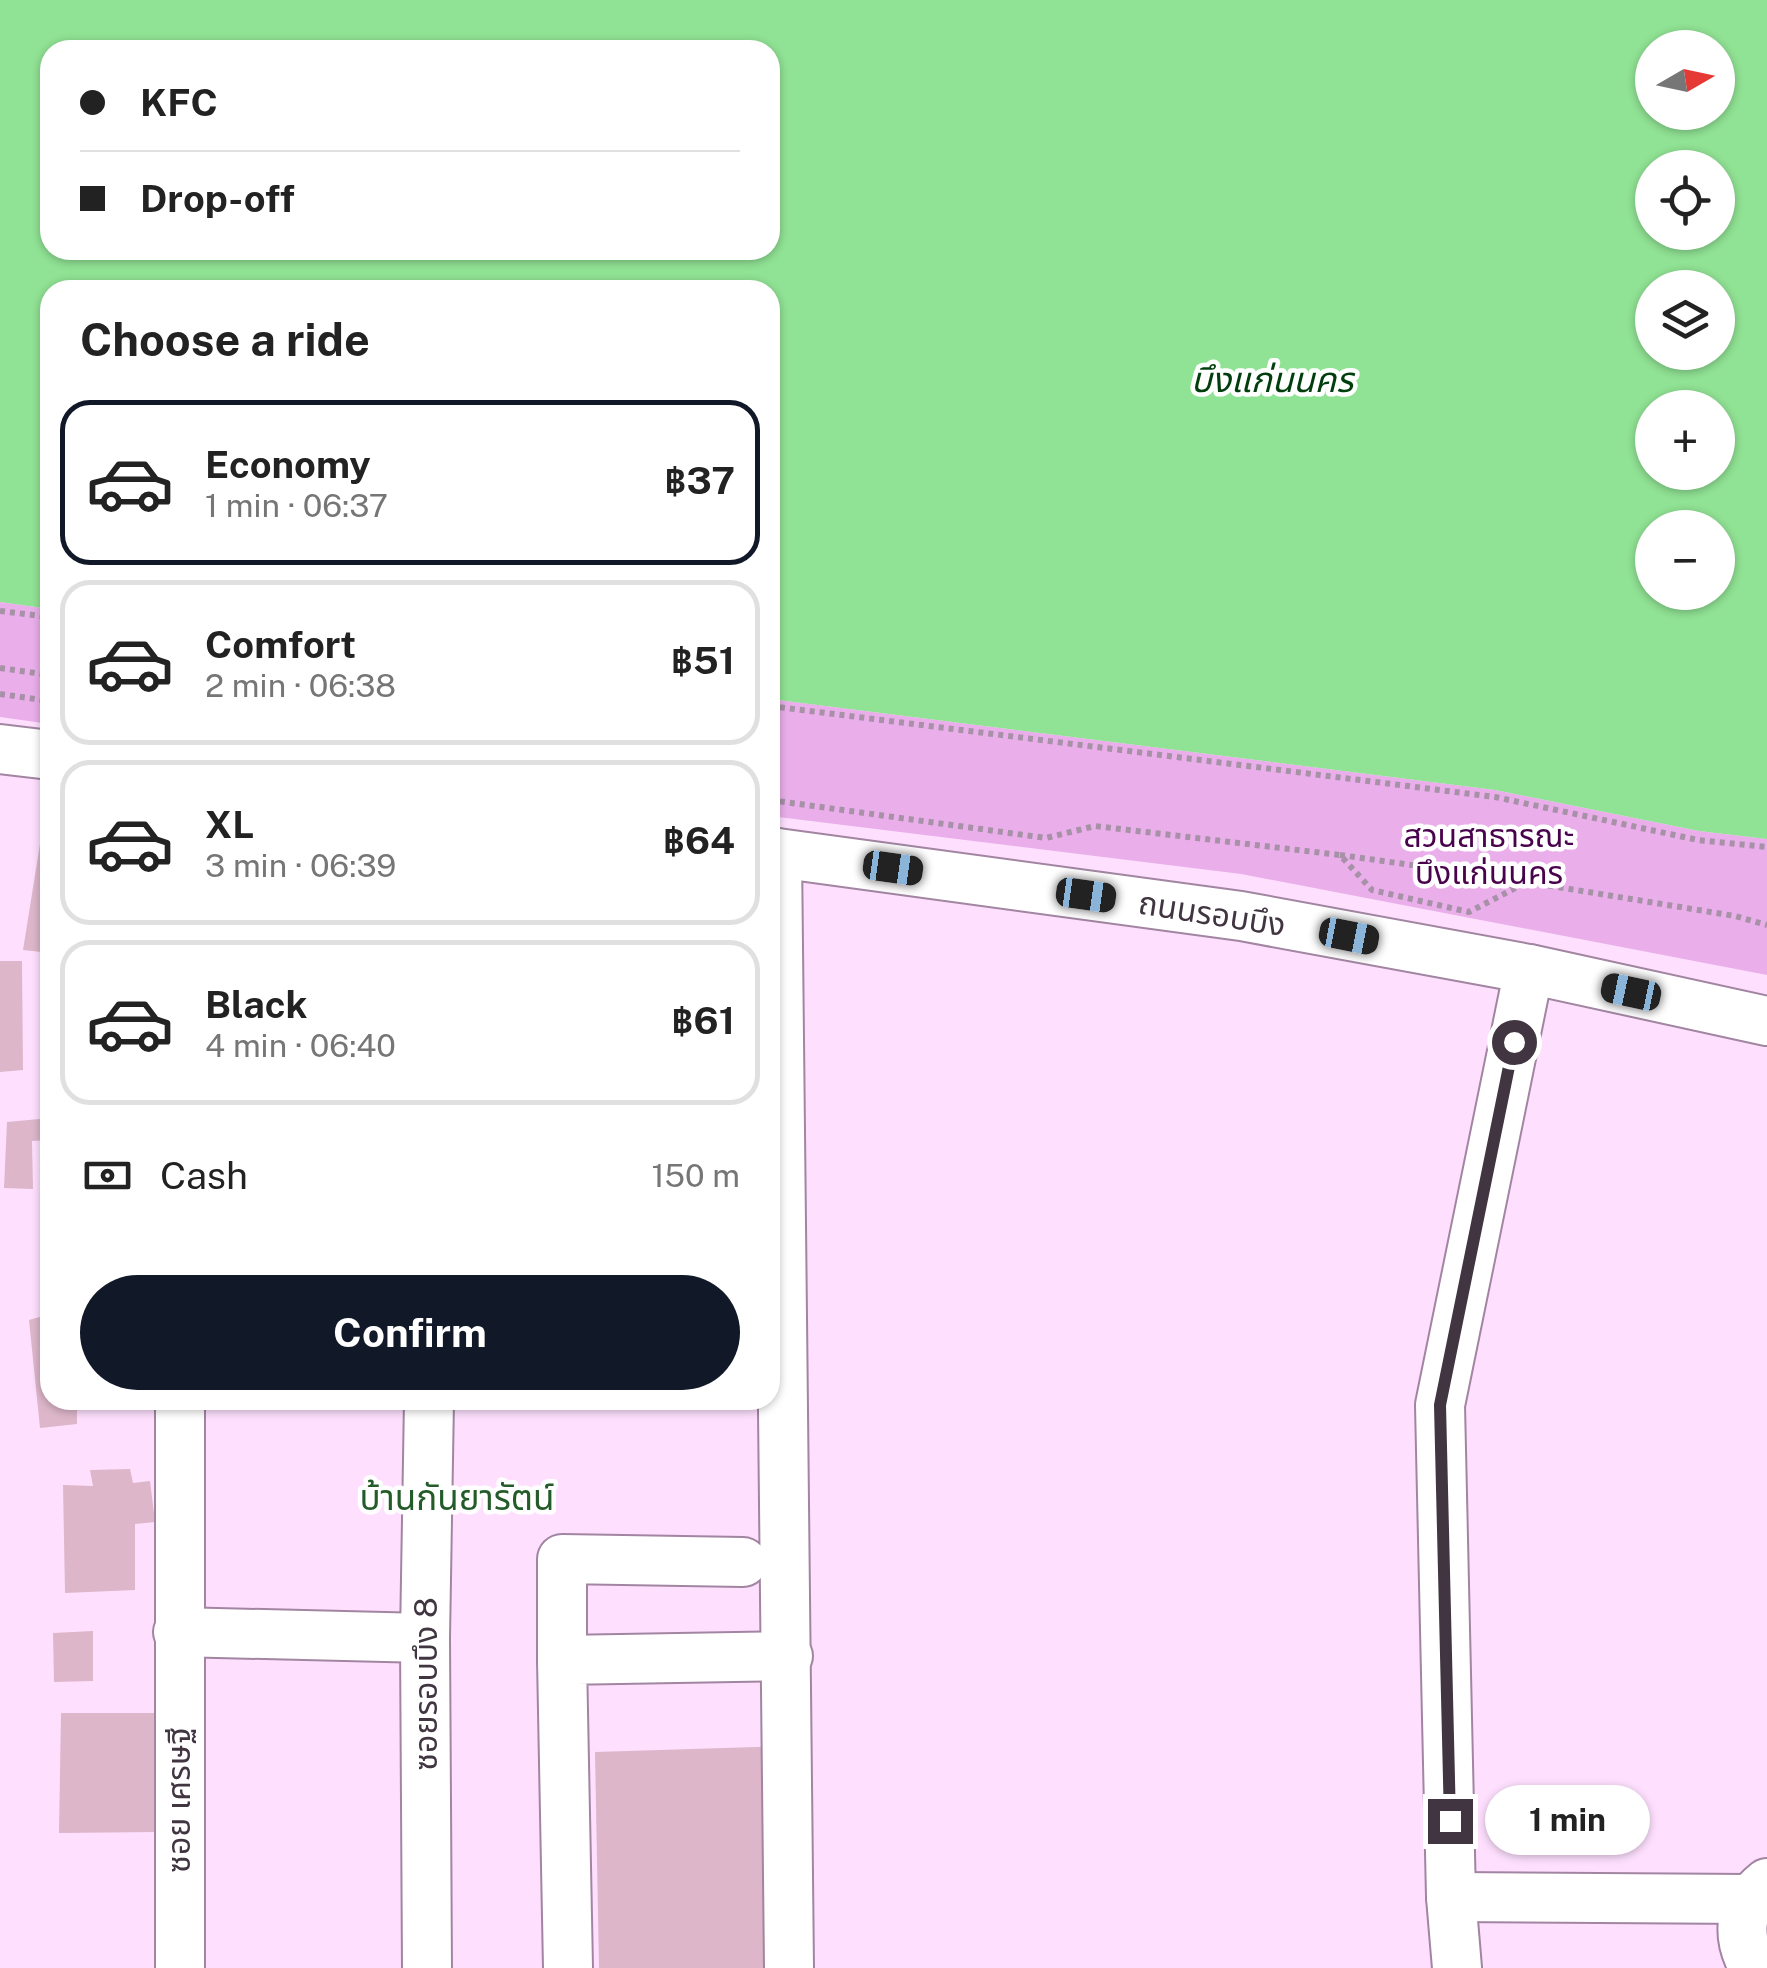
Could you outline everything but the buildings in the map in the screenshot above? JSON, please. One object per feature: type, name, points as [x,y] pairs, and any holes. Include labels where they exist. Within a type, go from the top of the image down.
[{"type":"street","points":[[0,749],[40,754]]},
{"type":"street","name":"ถนนรอบบึง","points":[[780,853],[1241,916],[1529,970],[1767,1021]]},
{"type":"street","points":[[1456,1968],[1440,1405],[1529,970]]},
{"type":"street","points":[[780,1197],[790,1968]]},
{"type":"street","name":"ซอย เศรษฐี","points":[[180,1410],[180,1968]]},
{"type":"street","name":"ซอยรอบบึง 8","points":[[427,1968],[428,1410]]},
{"type":"street","points":[[568,1968],[562,1559],[743,1562]]},
{"type":"street","points":[[178,1632],[425,1638]]},
{"type":"street","points":[[562,1660],[788,1656]]},
{"type":"street","points":[[1451,1897],[1758,1891]]},
{"type":"street","points":[[1726,1968],[1754,1968],[1741,1934],[1743,1916],[1758,1891]]},
{"type":"path","points":[[0,610],[40,616]]},
{"type":"path","points":[[0,668],[40,674]]},
{"type":"path","points":[[0,694],[40,700]]},
{"type":"path","points":[[780,707],[1495,797],[1698,840],[1767,847]]},
{"type":"path","points":[[780,801],[1046,838],[1095,826],[1340,854],[1735,916],[1767,925]]},
{"type":"path","points":[[1340,854],[1372,890],[1469,912],[1527,882]]},
{"type":"green space","points":[[0,602],[40,608],[40,723],[0,717]]},
{"type":"green space","name":"สวนสาธารณะ บึงแก่นนคร","points":[[780,700],[1495,790],[1699,831],[1767,839],[1767,975],[1241,874],[780,817]]},
{"type":"water","name":"บึงแก่นนคร","points":[[0,0],[1767,0],[1767,839],[1699,831],[1495,790],[780,700],[780,280],[40,280],[40,608],[0,602]]},
{"type":"district","name":"บ้านกันยารัตน์","points":[[457,1498]]},
{"type":"route","points":[[1450,1821],[1440,1405],[1514,1042]]}]
